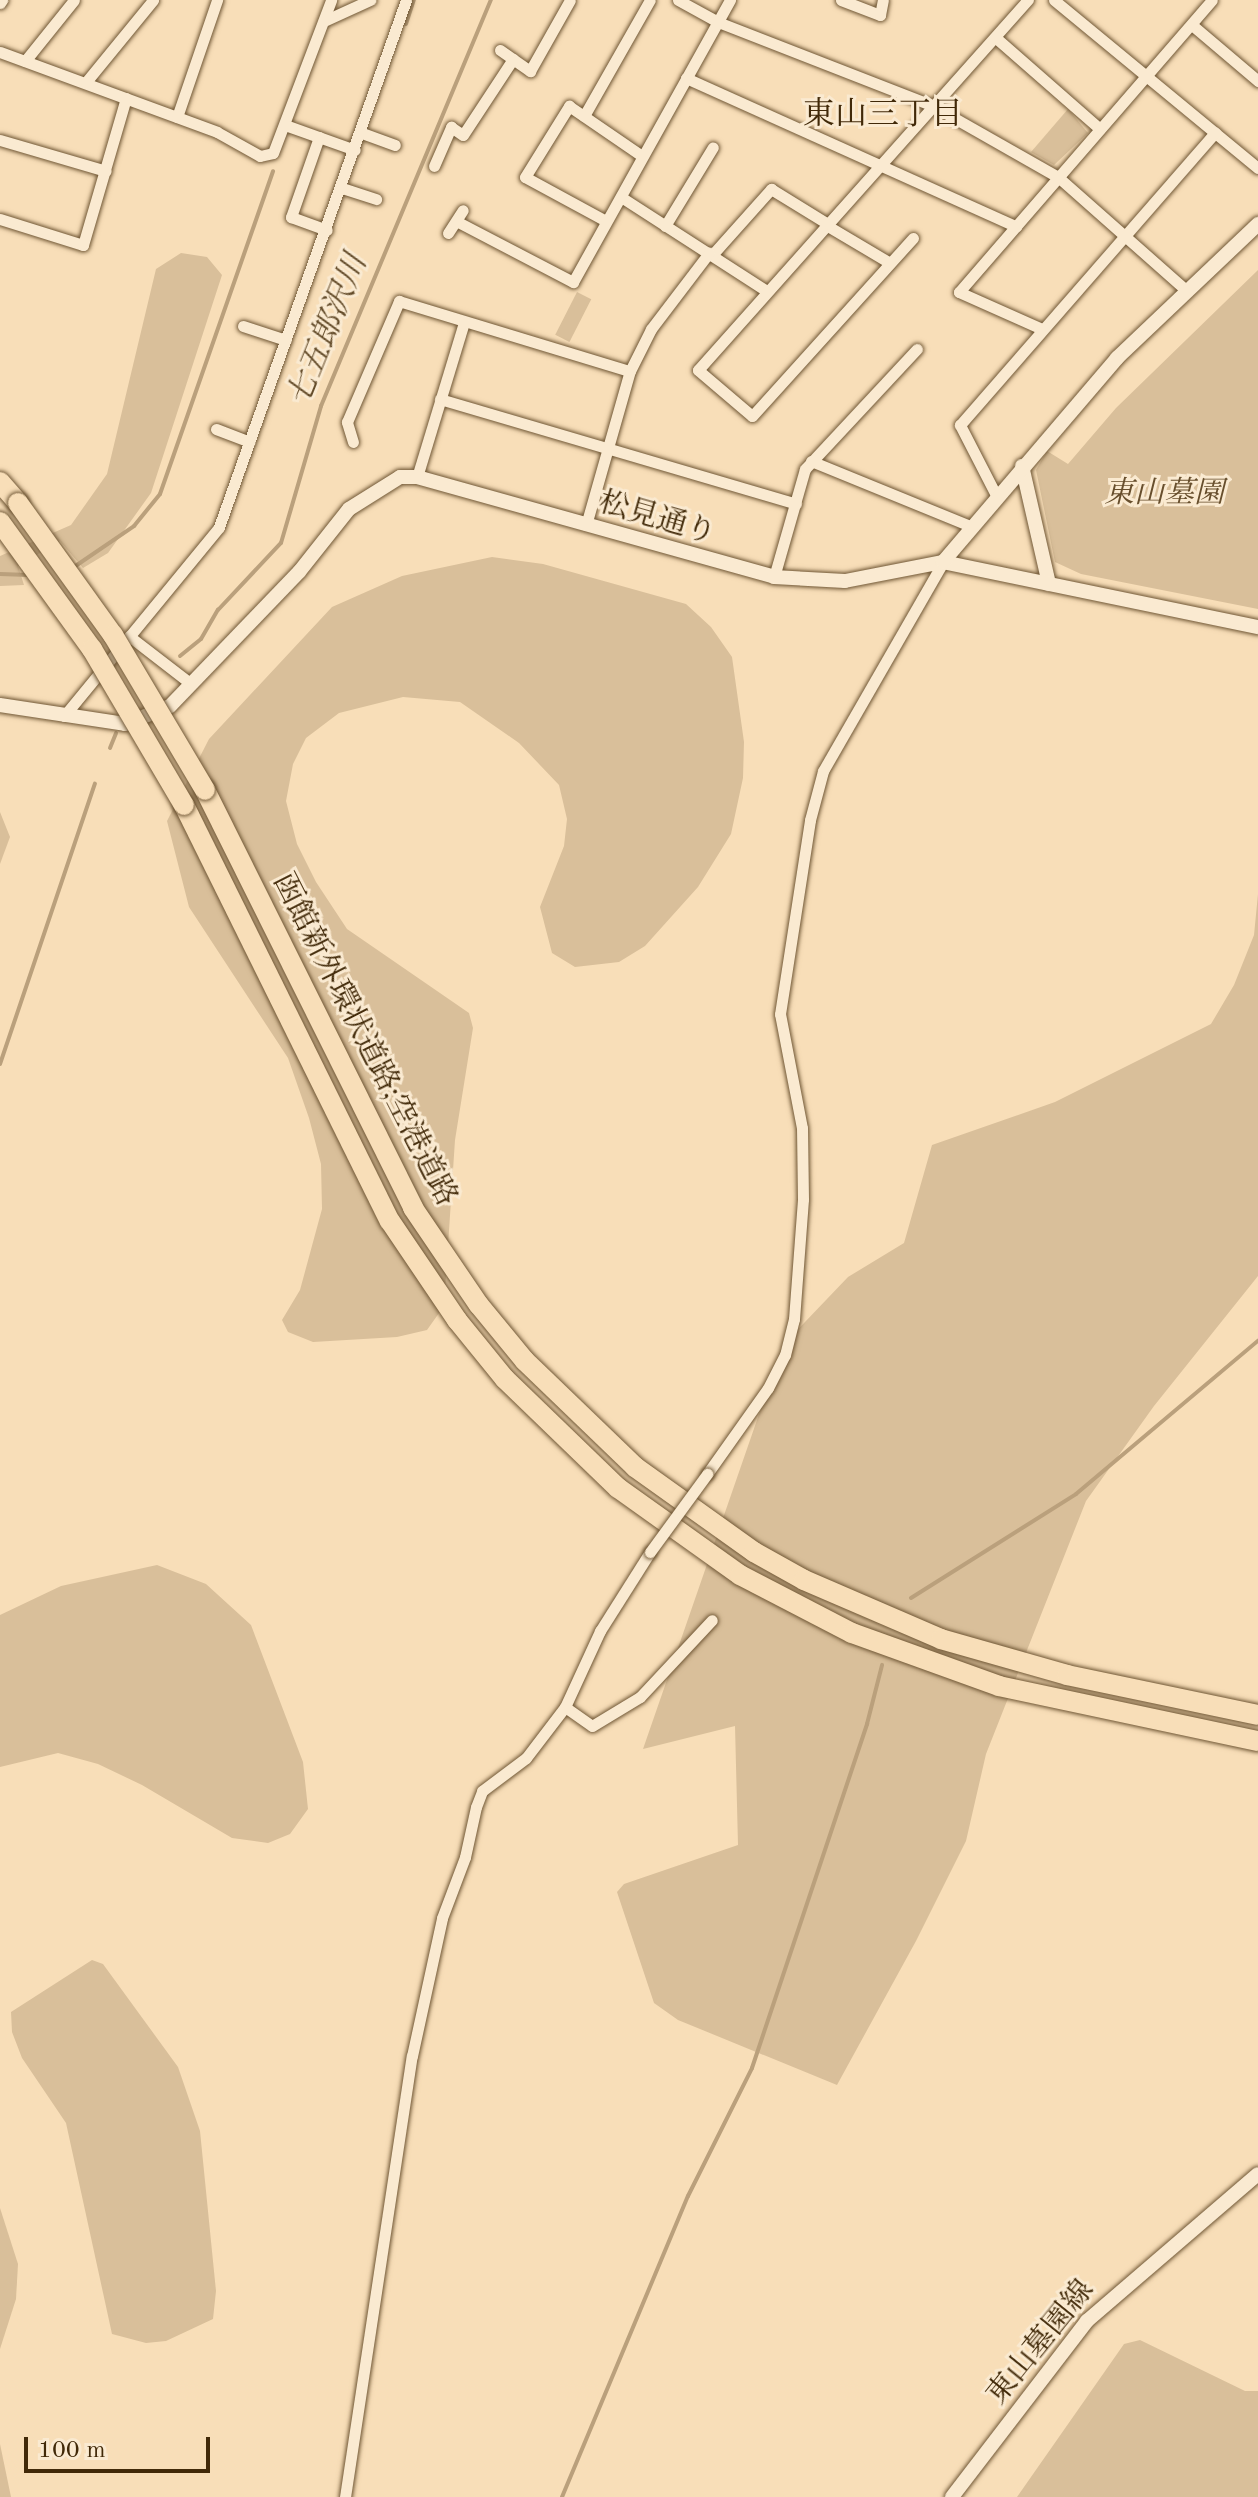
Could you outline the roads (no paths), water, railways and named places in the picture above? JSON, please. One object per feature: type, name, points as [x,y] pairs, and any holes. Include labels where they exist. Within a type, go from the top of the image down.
[{"type":"highway","name":"函館新外環状道路;空港道路","points":[[0,482],[113,635],[205,790],[377,1143],[421,1220],[525,1361],[635,1467],[767,1559],[941,1639],[1067,1675],[1258,1715]]},
{"type":"highway","name":"函館新外環状道路;空港道路","points":[[0,522],[92,649],[184,805],[390,1221],[457,1320],[505,1379],[618,1488],[740,1575],[852,1633],[999,1686],[1258,1741]]},
{"type":"street","points":[[25,61],[74,0]]},
{"type":"street","points":[[86,82],[153,0]]},
{"type":"street","points":[[177,117],[217,0]]},
{"type":"street","points":[[0,52],[177,117],[260,156],[273,153],[331,0]]},
{"type":"street","points":[[324,21],[370,0]]},
{"type":"street","points":[[64,716],[219,527],[362,133],[406,0]]},
{"type":"street","points":[[500,50],[530,71],[570,0]]},
{"type":"street","points":[[584,116],[650,0]]},
{"type":"street","points":[[678,0],[718,22],[933,106],[1058,177],[1187,291]]},
{"type":"street","points":[[458,222],[573,282],[730,0]]},
{"type":"street","points":[[841,0],[880,15],[883,0]]},
{"type":"street","points":[[913,238],[752,416],[698,370],[1028,0]]},
{"type":"street","points":[[1054,0],[1258,168]]},
{"type":"street","points":[[1042,329],[959,292],[1212,0]]},
{"type":"street","points":[[1192,25],[1258,81]]},
{"type":"street","points":[[996,38],[1100,129]]},
{"type":"street","points":[[434,166],[451,127],[463,135],[513,59]]},
{"type":"street","points":[[686,78],[1016,226]]},
{"type":"street","points":[[0,219],[83,245],[126,98]]},
{"type":"street","points":[[606,221],[525,177],[569,106],[642,156]]},
{"type":"street","points":[[285,125],[355,150]]},
{"type":"street","points":[[362,133],[395,145]]},
{"type":"street","points":[[996,495],[960,425],[1215,133]]},
{"type":"street","points":[[319,137],[291,217],[327,230]]},
{"type":"street","points":[[0,140],[106,171]]},
{"type":"street","points":[[665,226],[713,147]]},
{"type":"street","points":[[342,188],[376,199]]},
{"type":"street","points":[[586,525],[630,371],[651,329],[711,254],[771,189],[890,263]]},
{"type":"street","points":[[621,197],[767,291]]},
{"type":"street","points":[[448,233],[463,210]]},
{"type":"street","points":[[345,2497],[412,2056],[442,1918],[482,1791],[526,1758],[565,1707],[600,1631],[650,1552],[768,1388],[785,1355],[794,1319],[803,1199],[802,1128],[780,1014],[816,795],[823,771],[943,562],[970,526],[1117,358],[1258,224]]},
{"type":"street","points":[[353,442],[347,422],[399,301],[630,371]]},
{"type":"street","points":[[417,477],[464,322]]},
{"type":"street","points":[[243,326],[286,340]]},
{"type":"street","points":[[774,577],[811,461],[917,349]]},
{"type":"street","points":[[440,399],[796,504]]},
{"type":"street","points":[[216,429],[250,442]]},
{"type":"street","points":[[811,461],[970,526]]},
{"type":"street","points":[[1022,466],[1049,584]]},
{"type":"street","name":"松見通り","points":[[0,705],[94,722],[144,719],[170,706],[299,572],[349,509],[380,485],[417,477],[774,577],[845,581],[943,562]]},
{"type":"street","points":[[943,562],[1258,627]]},
{"type":"street","points":[[129,636],[191,684]]},
{"type":"street","points":[[565,1707],[592,1726],[604,1719],[640,1697],[712,1620]]},
{"type":"street","name":"東山墓園線","points":[[952,2497],[1087,2321],[1258,2174]]},
{"type":"waterway","points":[[406,24],[414,0]]},
{"type":"waterway","name":"七五郎沢川","points":[[180,656],[201,639],[218,610],[281,543],[321,406],[491,0]]},
{"type":"waterway","points":[[74,567],[134,526],[160,494],[273,171]]},
{"type":"waterway","points":[[0,574],[29,575]]},
{"type":"waterway","name":"七五郎沢川","points":[[110,748],[116,733]]},
{"type":"waterway","name":"七五郎沢川","points":[[0,1064],[95,784]]},
{"type":"waterway","points":[[911,1598],[1076,1494],[1258,1341]]},
{"type":"waterway","points":[[562,2497],[688,2196],[752,2068],[867,1724],[882,1665]]},
{"type":"district","name":"東山三丁目","points":[[883,116]]},
{"type":"park label","name":"東山墓園","points":[[1164,494]]}]
